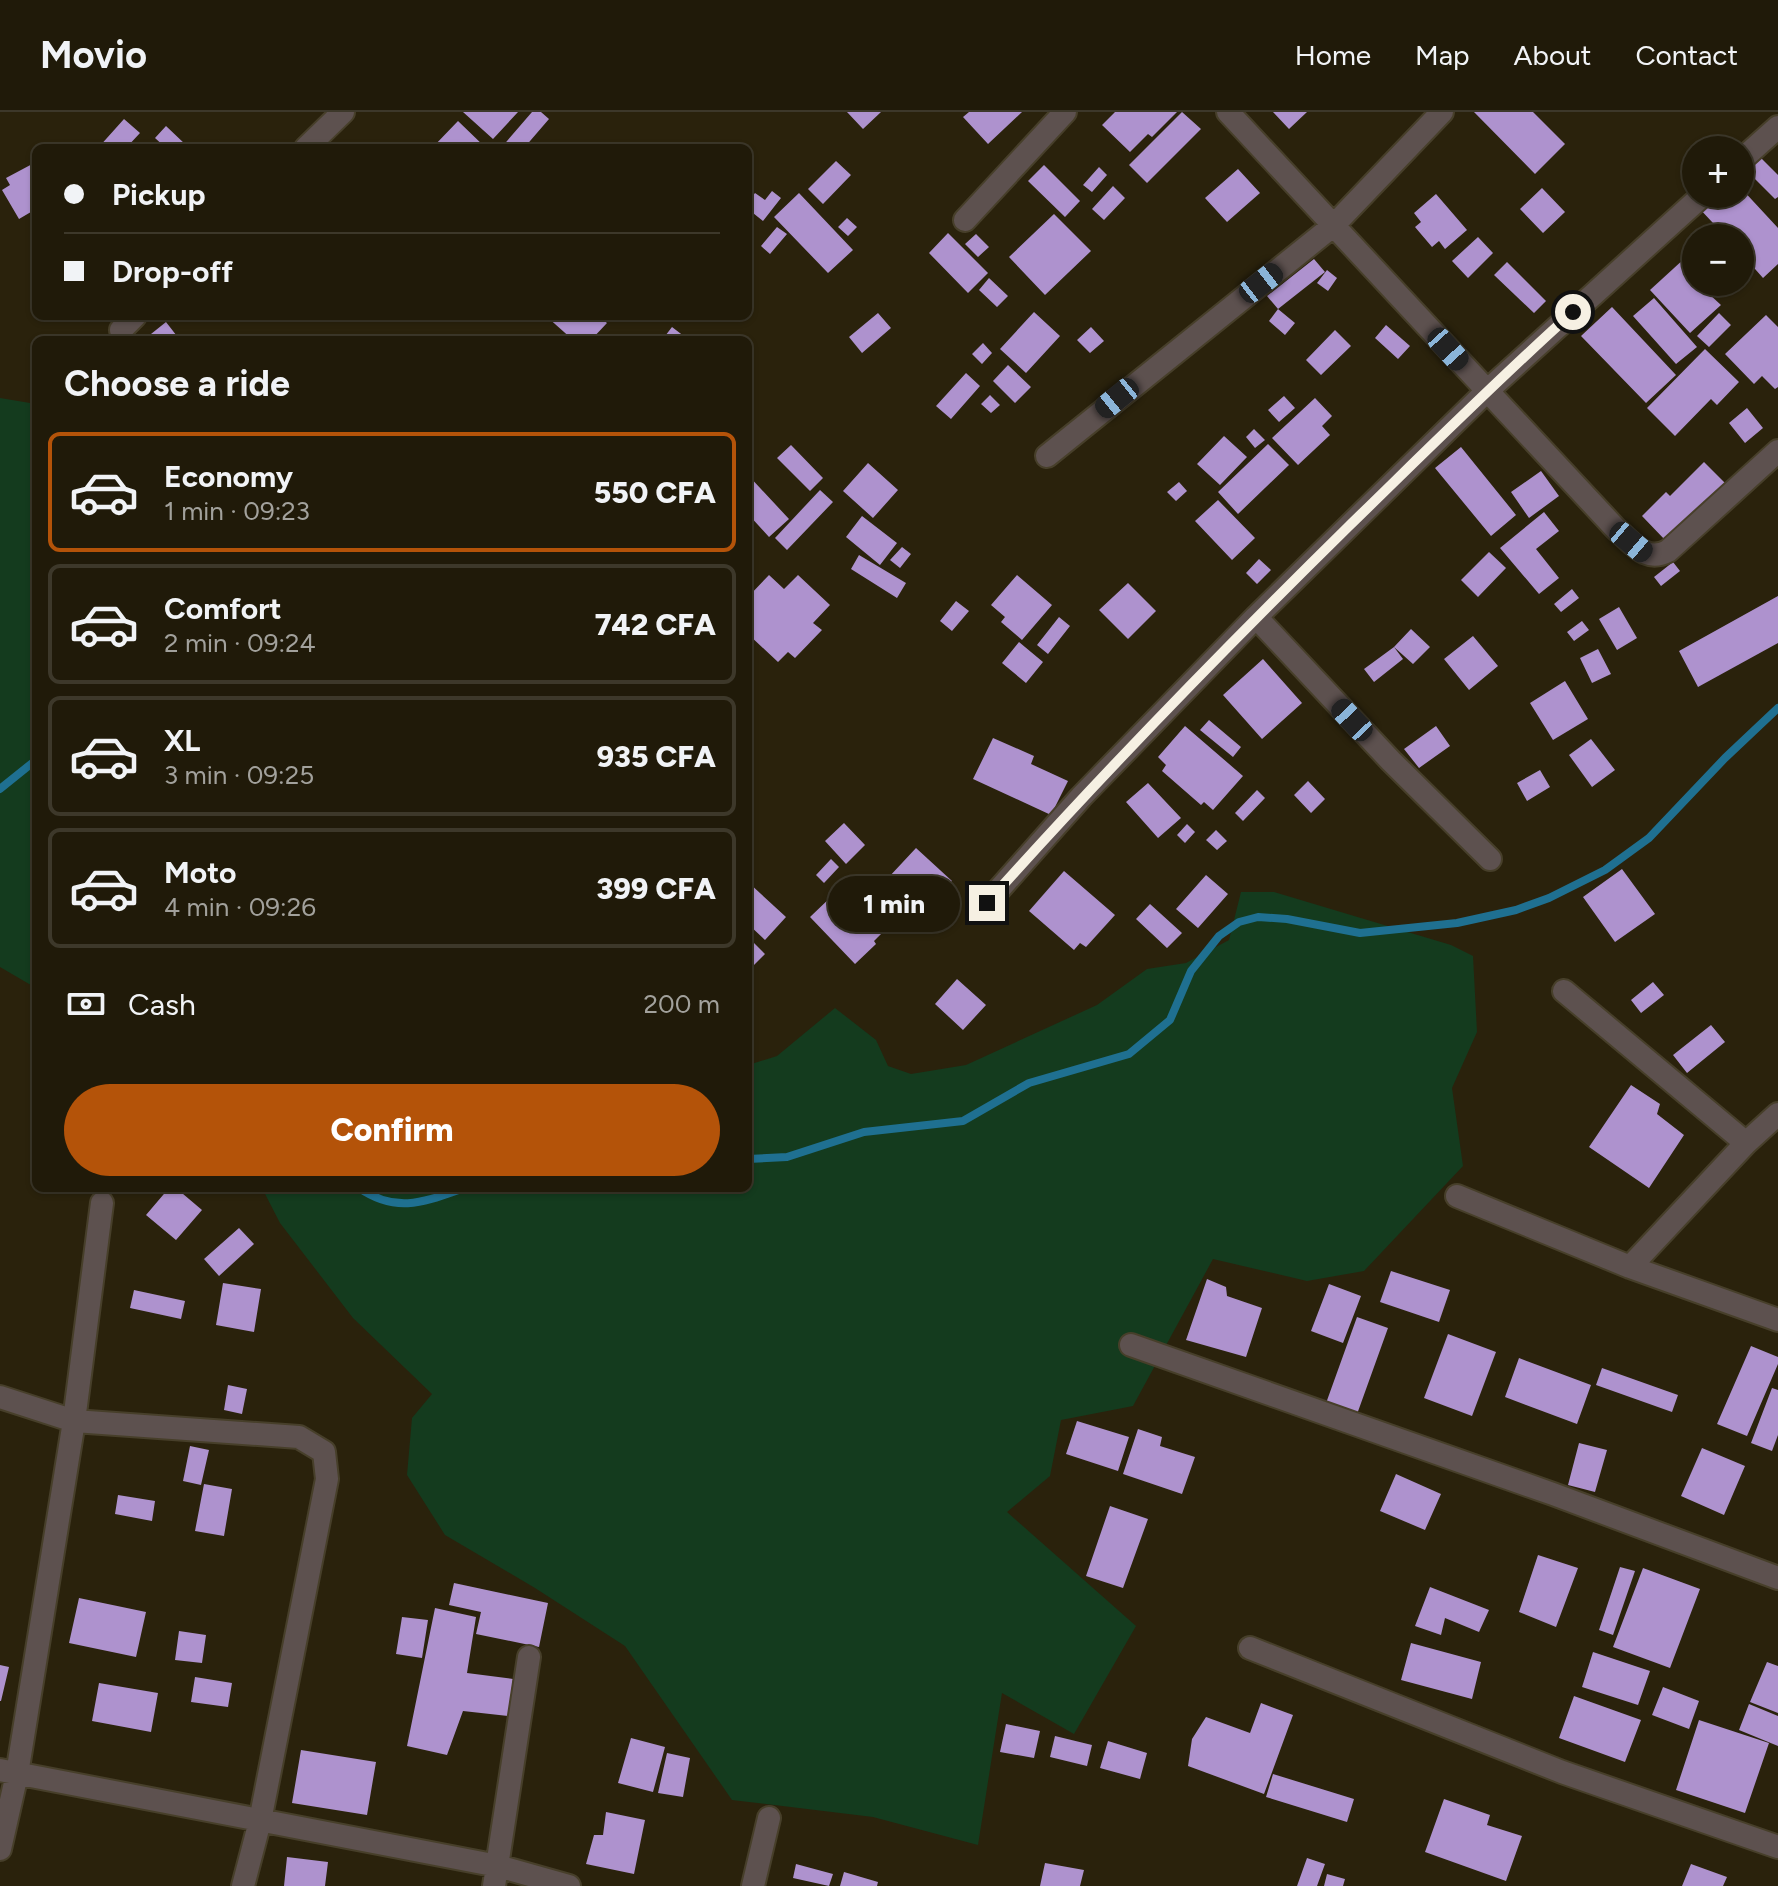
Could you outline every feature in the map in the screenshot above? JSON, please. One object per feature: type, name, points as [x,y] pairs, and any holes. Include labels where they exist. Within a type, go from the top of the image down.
[{"type":"street","points":[[310,144],[343,112]]},
{"type":"street","points":[[965,220],[1065,112]]},
{"type":"street","points":[[1228,112],[1616,529],[1646,554],[1657,557],[1668,551],[1778,451]]},
{"type":"street","points":[[1047,456],[1334,225],[1442,112]]},
{"type":"street","points":[[1754,148],[1778,127]]},
{"type":"street","points":[[987,903],[1081,797],[1256,617],[1487,391],[1689,208]]},
{"type":"street","points":[[1256,617],[1391,761],[1490,859]]},
{"type":"street","points":[[1564,991],[1746,1143]]},
{"type":"street","points":[[1630,1267],[1746,1143],[1778,1114]]},
{"type":"street","points":[[1457,1196],[1630,1267],[1778,1320]]},
{"type":"street","points":[[0,1849],[8,1772],[74,1421],[102,1203]]},
{"type":"street","points":[[1131,1345],[1553,1494],[1778,1578]]},
{"type":"street","points":[[0,1397],[74,1421],[299,1437],[324,1452],[327,1479],[260,1821],[243,1886]]},
{"type":"street","points":[[1250,1648],[1562,1772],[1778,1847]]},
{"type":"street","points":[[496,1876],[529,1657]]},
{"type":"street","points":[[8,1772],[260,1821],[496,1876],[569,1886]]},
{"type":"street","points":[[753,1886],[769,1818]]},
{"type":"green space","points":[[0,398],[32,403],[32,986],[0,967]]},
{"type":"green space","points":[[1241,892],[1274,892],[1451,945],[1473,956],[1477,1032],[1452,1088],[1463,1166],[1364,1271],[1307,1281],[1213,1259],[1133,1406],[1061,1420],[1050,1476],[1007,1512],[1136,1626],[1074,1734],[1002,1693],[978,1845],[873,1817],[732,1800],[625,1646],[445,1535],[407,1475],[412,1418],[432,1394],[353,1318],[280,1223],[264,1192],[752,1192],[752,1064],[777,1056],[835,1008],[876,1040],[888,1066],[911,1074],[966,1065],[1097,1005],[1147,969],[1186,963],[1229,940]]},
{"type":"building","points":[[463,112],[518,112],[493,139]]},
{"type":"building","points":[[532,112],[541,112],[549,119],[527,144],[504,144]]},
{"type":"building","points":[[847,112],[881,112],[863,129]]},
{"type":"building","points":[[969,112],[1022,112],[988,144],[963,117]]},
{"type":"building","points":[[1115,112],[1177,112],[1152,137],[1148,134],[1130,152],[1102,125]]},
{"type":"building","points":[[1182,112],[1201,129],[1147,183],[1129,165]]},
{"type":"building","points":[[1273,112],[1307,112],[1289,129]]},
{"type":"building","points":[[1474,112],[1533,112],[1565,144],[1535,174]]},
{"type":"building","points":[[124,119],[140,133],[130,144],[102,144]]},
{"type":"building","points":[[458,121],[482,144],[436,144]]},
{"type":"building","points":[[166,126],[185,144],[162,144],[155,138]]},
{"type":"building","points":[[1754,153],[1778,175],[1778,197],[1775,199],[1754,178]]},
{"type":"building","points":[[836,161],[851,175],[823,204],[808,189]]},
{"type":"building","points":[[32,164],[32,211],[19,219],[2,190],[10,185],[6,178]]},
{"type":"building","points":[[1044,165],[1080,201],[1065,217],[1028,181]]},
{"type":"building","points":[[1099,167],[1107,175],[1092,192],[1083,185]]},
{"type":"building","points":[[1238,169],[1260,193],[1227,222],[1205,198]]},
{"type":"building","points":[[1113,186],[1125,198],[1104,220],[1092,209]]},
{"type":"building","points":[[1542,188],[1565,212],[1543,233],[1520,209]]},
{"type":"building","points":[[772,191],[781,198],[763,221],[752,212],[752,197],[755,193],[765,200]]},
{"type":"building","points":[[799,193],[853,250],[828,273],[774,217]]},
{"type":"building","points":[[1436,194],[1467,230],[1445,249],[1439,241],[1432,247],[1415,227],[1421,222],[1414,213]]},
{"type":"building","points":[[1754,202],[1778,228],[1778,264],[1763,278],[1754,268],[1754,224],[1714,224],[1699,208],[1754,208]]},
{"type":"building","points":[[1054,214],[1091,251],[1045,295],[1009,257]]},
{"type":"building","points":[[847,218],[857,227],[848,236],[838,227]]},
{"type":"building","points":[[777,227],[787,234],[770,254],[761,246]]},
{"type":"building","points":[[948,233],[988,273],[968,293],[929,253]]},
{"type":"building","points":[[976,234],[989,247],[978,257],[965,244]]},
{"type":"building","points":[[1478,237],[1493,253],[1468,278],[1452,261]]},
{"type":"building","points":[[1314,259],[1325,272],[1278,309],[1267,296]]},
{"type":"building","points":[[1682,261],[1682,296],[1711,296],[1721,305],[1690,333],[1650,290]]},
{"type":"building","points":[[1507,262],[1546,301],[1534,313],[1494,275]]},
{"type":"building","points":[[1327,270],[1337,278],[1328,291],[1317,283]]},
{"type":"building","points":[[989,278],[1008,296],[997,307],[979,290]]},
{"type":"building","points":[[1654,298],[1697,347],[1676,364],[1633,316]]},
{"type":"building","points":[[1612,307],[1676,375],[1646,403],[1581,336]]},
{"type":"building","points":[[1278,309],[1295,323],[1285,335],[1269,321]]},
{"type":"building","points":[[1034,312],[1060,336],[1026,373],[1000,349]]},
{"type":"building","points":[[878,313],[891,328],[862,353],[849,337]]},
{"type":"building","points":[[1719,313],[1731,325],[1709,347],[1697,336]]},
{"type":"building","points":[[1766,315],[1778,327],[1778,387],[1775,389],[1762,376],[1754,384],[1725,354]]},
{"type":"building","points":[[550,320],[604,320],[607,323],[595,336],[568,336]]},
{"type":"building","points":[[166,322],[177,336],[148,336]]},
{"type":"building","points":[[1386,325],[1410,346],[1398,359],[1375,338]]},
{"type":"building","points":[[672,327],[684,336],[665,336]]},
{"type":"building","points":[[1091,327],[1104,341],[1090,353],[1077,340]]},
{"type":"building","points":[[1335,330],[1351,346],[1321,375],[1306,360]]},
{"type":"building","points":[[983,343],[992,353],[982,364],[972,354]]},
{"type":"building","points":[[1705,349],[1739,382],[1717,405],[1711,399],[1675,436],[1647,408]]},
{"type":"building","points":[[1008,365],[1031,387],[1015,403],[993,381]]},
{"type":"building","points":[[966,373],[980,386],[951,419],[936,406]]},
{"type":"building","points":[[990,395],[1000,405],[991,413],[981,404]]},
{"type":"building","points":[[1284,396],[1295,408],[1279,422],[1268,410]]},
{"type":"building","points":[[1315,398],[1332,416],[1322,426],[1330,435],[1298,465],[1272,438]]},
{"type":"building","points":[[1747,408],[1763,428],[1745,443],[1729,423]]},
{"type":"building","points":[[1254,429],[1265,440],[1255,448],[1246,437]]},
{"type":"building","points":[[1224,436],[1247,457],[1220,485],[1197,464]]},
{"type":"building","points":[[1268,444],[1289,465],[1238,514],[1218,492]]},
{"type":"building","points":[[791,445],[823,478],[810,491],[777,458]]},
{"type":"building","points":[[1461,447],[1516,515],[1491,536],[1435,468]]},
{"type":"building","points":[[1704,462],[1725,483],[1666,541],[1642,516],[1666,492],[1670,496]]},
{"type":"building","points":[[868,463],[898,490],[873,518],[843,491]]},
{"type":"building","points":[[1541,471],[1559,496],[1529,518],[1511,492]]},
{"type":"building","points":[[752,479],[789,519],[769,537],[752,518]]},
{"type":"building","points":[[1179,482],[1187,491],[1176,501],[1167,492]]},
{"type":"building","points":[[820,490],[833,502],[787,550],[775,538]]},
{"type":"building","points":[[1218,500],[1255,538],[1232,560],[1195,521]]},
{"type":"building","points":[[1544,512],[1559,531],[1536,549],[1559,578],[1539,594],[1500,548]]},
{"type":"building","points":[[862,516],[897,543],[880,565],[846,537]]},
{"type":"building","points":[[902,547],[911,554],[900,568],[890,560]]},
{"type":"building","points":[[1489,552],[1506,568],[1478,597],[1461,580]]},
{"type":"building","points":[[859,555],[906,583],[897,598],[851,569]]},
{"type":"building","points":[[1259,559],[1271,570],[1257,584],[1246,573]]},
{"type":"building","points":[[1673,562],[1680,571],[1661,586],[1654,577]]},
{"type":"building","points":[[769,575],[784,589],[798,575],[830,605],[813,623],[822,630],[795,658],[788,652],[778,662],[752,638],[752,593]]},
{"type":"building","points":[[1017,575],[1052,605],[1022,640],[1001,622],[1005,617],[991,605]]},
{"type":"building","points":[[1128,583],[1156,611],[1128,639],[1099,610]]},
{"type":"building","points":[[1572,589],[1579,598],[1561,612],[1554,604]]},
{"type":"building","points":[[1778,596],[1778,643],[1698,687],[1679,651]]},
{"type":"building","points":[[956,601],[969,611],[952,631],[940,621]]},
{"type":"building","points":[[1619,607],[1637,638],[1617,650],[1599,619]]},
{"type":"building","points":[[1059,617],[1070,626],[1048,654],[1037,645]]},
{"type":"building","points":[[1582,621],[1589,630],[1574,641],[1567,632]]},
{"type":"building","points":[[1411,629],[1430,647],[1413,664],[1394,647]]},
{"type":"building","points":[[1473,636],[1498,666],[1469,690],[1444,659]]},
{"type":"building","points":[[1019,642],[1043,662],[1026,683],[1002,663]]},
{"type":"building","points":[[1394,647],[1403,659],[1374,682],[1364,669]]},
{"type":"building","points":[[1598,649],[1611,674],[1592,683],[1580,658]]},
{"type":"building","points":[[1263,659],[1302,703],[1262,739],[1223,695]]},
{"type":"building","points":[[1565,681],[1588,719],[1553,740],[1530,703]]},
{"type":"building","points":[[1209,720],[1241,747],[1233,757],[1200,730]]},
{"type":"building","points":[[1185,726],[1243,776],[1213,810],[1204,802],[1201,805],[1162,771],[1166,765],[1158,757]]},
{"type":"building","points":[[1436,726],[1450,746],[1419,768],[1404,749]]},
{"type":"building","points":[[993,738],[1034,756],[1031,764],[1068,781],[1051,815],[973,779]]},
{"type":"building","points":[[1591,739],[1615,770],[1592,787],[1569,755]]},
{"type":"building","points":[[1540,770],[1550,787],[1527,801],[1517,783]]},
{"type":"building","points":[[1308,781],[1325,799],[1311,813],[1294,795]]},
{"type":"building","points":[[1148,783],[1181,818],[1158,838],[1126,802]]},
{"type":"building","points":[[1257,790],[1265,798],[1243,821],[1235,813]]},
{"type":"building","points":[[844,823],[865,845],[846,864],[825,841]]},
{"type":"building","points":[[1187,824],[1195,832],[1185,843],[1177,835]]},
{"type":"building","points":[[1216,830],[1227,841],[1217,850],[1206,840]]},
{"type":"building","points":[[916,848],[952,881],[924,911],[888,878]]},
{"type":"building","points":[[831,859],[839,867],[824,883],[816,875]]},
{"type":"building","points":[[1622,869],[1655,914],[1615,942],[1583,897]]},
{"type":"building","points":[[1064,871],[1115,915],[1086,947],[1080,943],[1074,950],[1029,911]]},
{"type":"building","points":[[1206,875],[1228,894],[1198,928],[1176,909]]},
{"type":"building","points":[[858,876],[883,902],[871,913],[886,929],[874,941],[876,944],[855,964],[810,917],[832,896],[835,899]]},
{"type":"building","points":[[752,886],[786,917],[765,940],[752,928]]},
{"type":"building","points":[[1150,904],[1182,933],[1167,948],[1136,919]]},
{"type":"building","points":[[752,941],[765,954],[752,967]]},
{"type":"building","points":[[957,979],[986,1005],[963,1030],[935,1004]]},
{"type":"building","points":[[1653,982],[1664,995],[1641,1013],[1631,1000]]},
{"type":"building","points":[[1711,1025],[1725,1042],[1687,1073],[1673,1055]]},
{"type":"building","points":[[1631,1085],[1660,1104],[1657,1114],[1684,1135],[1649,1188],[1589,1147]]},
{"type":"building","points":[[166,1192],[181,1192],[202,1210],[176,1240],[146,1215]]},
{"type":"building","points":[[239,1228],[254,1244],[219,1276],[204,1259]]},
{"type":"building","points":[[1391,1271],[1450,1290],[1439,1322],[1380,1302]]},
{"type":"building","points":[[1207,1279],[1226,1287],[1227,1296],[1262,1308],[1246,1357],[1186,1340]]},
{"type":"building","points":[[223,1283],[261,1289],[254,1332],[216,1325]]},
{"type":"building","points":[[1329,1284],[1361,1296],[1343,1343],[1311,1331]]},
{"type":"building","points":[[134,1290],[185,1301],[181,1319],[130,1308]]},
{"type":"building","points":[[1357,1317],[1388,1328],[1356,1417],[1325,1406]]},
{"type":"building","points":[[1448,1334],[1496,1352],[1472,1416],[1424,1398]]},
{"type":"building","points":[[1751,1346],[1778,1357],[1778,1364],[1747,1436],[1717,1424]]},
{"type":"building","points":[[1519,1358],[1591,1385],[1577,1424],[1505,1397]]},
{"type":"building","points":[[1602,1368],[1678,1395],[1672,1412],[1596,1385]]},
{"type":"building","points":[[228,1385],[247,1389],[242,1414],[224,1410]]},
{"type":"building","points":[[1772,1388],[1778,1390],[1778,1435],[1772,1451],[1751,1443]]},
{"type":"building","points":[[1077,1421],[1129,1437],[1118,1471],[1066,1454]]},
{"type":"building","points":[[1138,1429],[1162,1437],[1160,1446],[1195,1457],[1182,1494],[1123,1474]]},
{"type":"building","points":[[1579,1443],[1607,1450],[1595,1492],[1568,1485]]},
{"type":"building","points":[[190,1446],[209,1450],[201,1485],[183,1481]]},
{"type":"building","points":[[1702,1448],[1745,1466],[1724,1515],[1681,1496]]},
{"type":"building","points":[[1396,1474],[1441,1494],[1425,1530],[1380,1511]]},
{"type":"building","points":[[204,1484],[232,1489],[224,1536],[195,1531]]},
{"type":"building","points":[[118,1495],[155,1501],[152,1521],[115,1514]]},
{"type":"building","points":[[1110,1506],[1148,1519],[1123,1588],[1086,1576]]},
{"type":"building","points":[[1538,1555],[1578,1568],[1556,1627],[1519,1612]]},
{"type":"building","points":[[1620,1567],[1635,1571],[1613,1635],[1599,1630]]},
{"type":"building","points":[[1643,1568],[1700,1589],[1670,1668],[1613,1647]]},
{"type":"building","points":[[454,1583],[548,1603],[539,1647],[476,1634],[481,1612],[449,1605]]},
{"type":"building","points":[[1430,1587],[1489,1610],[1479,1632],[1445,1618],[1441,1635],[1415,1626]]},
{"type":"building","points":[[79,1598],[146,1612],[136,1657],[69,1643]]},
{"type":"building","points":[[435,1608],[476,1617],[467,1673],[513,1679],[508,1716],[463,1711],[447,1755],[407,1746]]},
{"type":"building","points":[[402,1617],[428,1620],[422,1658],[396,1654]]},
{"type":"building","points":[[179,1631],[206,1635],[202,1663],[175,1660]]},
{"type":"building","points":[[1411,1643],[1481,1662],[1472,1699],[1401,1680]]},
{"type":"building","points":[[1593,1652],[1650,1671],[1638,1705],[1582,1687]]},
{"type":"building","points":[[1767,1662],[1778,1666],[1778,1713],[1750,1702]]},
{"type":"building","points":[[0,1665],[9,1667],[1,1701],[0,1701]]},
{"type":"building","points":[[195,1677],[232,1683],[228,1707],[191,1702]]},
{"type":"building","points":[[99,1683],[158,1693],[151,1732],[92,1721]]},
{"type":"building","points":[[1663,1687],[1699,1701],[1689,1729],[1652,1715]]},
{"type":"building","points":[[1574,1696],[1641,1720],[1625,1762],[1559,1738]]},
{"type":"building","points":[[1261,1703],[1293,1715],[1264,1794],[1188,1766],[1192,1739],[1206,1717],[1250,1733]]},
{"type":"building","points":[[1749,1704],[1778,1716],[1778,1746],[1739,1730]]},
{"type":"building","points":[[1699,1720],[1769,1743],[1745,1813],[1676,1790]]},
{"type":"building","points":[[1006,1724],[1040,1731],[1034,1758],[1000,1752]]},
{"type":"building","points":[[1055,1736],[1092,1745],[1087,1766],[1050,1757]]},
{"type":"building","points":[[631,1738],[665,1747],[653,1792],[618,1783]]},
{"type":"building","points":[[1108,1741],[1147,1753],[1140,1779],[1100,1768]]},
{"type":"building","points":[[301,1750],[376,1762],[367,1815],[292,1803]]},
{"type":"building","points":[[667,1753],[690,1758],[683,1797],[658,1793]]},
{"type":"building","points":[[1273,1774],[1354,1799],[1347,1822],[1266,1797]]},
{"type":"building","points":[[1444,1799],[1490,1815],[1487,1825],[1522,1836],[1506,1881],[1425,1852]]},
{"type":"building","points":[[606,1812],[645,1820],[634,1874],[586,1864],[594,1835],[603,1835]]},
{"type":"building","points":[[287,1857],[328,1862],[325,1886],[284,1886]]},
{"type":"building","points":[[1307,1858],[1325,1864],[1317,1886],[1297,1886]]},
{"type":"building","points":[[1045,1863],[1084,1870],[1080,1886],[1040,1886]]},
{"type":"building","points":[[796,1864],[833,1874],[829,1886],[793,1878]]},
{"type":"building","points":[[1691,1864],[1727,1877],[1723,1886],[1682,1886]]},
{"type":"building","points":[[844,1872],[878,1882],[877,1886],[840,1886]]},
{"type":"building","points":[[1327,1874],[1345,1879],[1343,1886],[1324,1886]]},
{"type":"waterway","points":[[752,1159],[787,1157],[864,1132],[963,1121],[1029,1083],[1129,1054],[1170,1020],[1191,971],[1219,936],[1239,922],[1258,917],[1287,919],[1360,933],[1457,923],[1516,910],[1549,898],[1605,870],[1649,838],[1725,758],[1778,708]]},
{"type":"waterway","points":[[0,789],[32,763]]},
{"type":"waterway","points":[[366,1192],[398,1203],[423,1201],[453,1192]]},
{"type":"route","points":[[987,903],[1081,797],[1223,651],[1487,391],[1573,312]]}]
